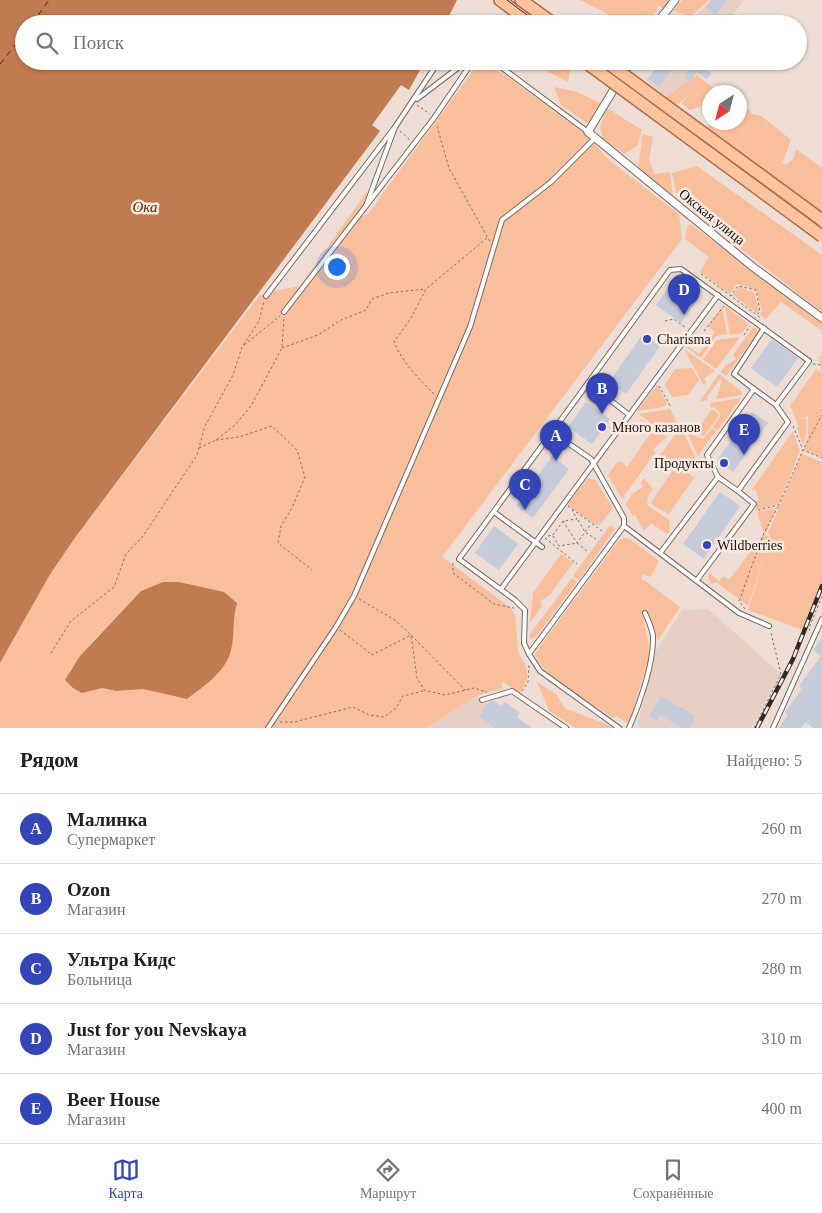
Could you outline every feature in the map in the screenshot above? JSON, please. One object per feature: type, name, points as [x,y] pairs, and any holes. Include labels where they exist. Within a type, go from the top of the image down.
[{"type":"main road","points":[[500,0],[520,15]]},
{"type":"main road","points":[[521,0],[542,15]]},
{"type":"main road","points":[[596,70],[822,236]]},
{"type":"main road","points":[[617,70],[822,220]]},
{"type":"street","points":[[663,15],[675,0]]},
{"type":"street","points":[[588,132],[626,70]]},
{"type":"street","name":"Окская улица","points":[[588,132],[753,267],[822,318]]},
{"type":"lane","points":[[266,296],[414,102],[434,70]]},
{"type":"lane","points":[[414,102],[455,70]]},
{"type":"lane","points":[[284,312],[355,218],[364,211],[434,118],[467,70]]},
{"type":"lane","points":[[505,70],[588,132]]},
{"type":"lane","points":[[364,211],[395,127]]},
{"type":"lane","points":[[268,728],[336,627],[354,596],[470,327],[502,220],[551,182],[596,138]]},
{"type":"lane","points":[[619,728],[540,671],[524,643],[525,610],[501,589],[459,559],[670,270],[681,269],[809,361],[776,405]]},
{"type":"lane","points":[[501,589],[594,464],[628,414],[718,295]]},
{"type":"lane","points":[[738,491],[788,422],[776,405],[734,374],[764,328]]},
{"type":"lane","points":[[588,383],[628,414]]},
{"type":"lane","points":[[697,580],[754,504],[718,477],[707,455],[754,389]]},
{"type":"lane","points":[[529,654],[624,526],[624,518],[594,464],[552,432]]},
{"type":"lane","points":[[661,552],[718,477]]},
{"type":"lane","points":[[494,512],[542,547]]},
{"type":"lane","points":[[624,526],[661,552],[739,613],[769,626]]},
{"type":"lane","points":[[629,728],[636,713],[651,657],[653,634],[645,613]]},
{"type":"lane","points":[[773,728],[822,618]]},
{"type":"lane","points":[[482,700],[512,691],[566,728]]},
{"type":"path","points":[[414,102],[434,118],[449,168],[493,247]]},
{"type":"path","points":[[395,127],[415,143]]},
{"type":"path","points":[[438,398],[412,372],[400,355],[394,342],[411,318],[426,289],[487,238]]},
{"type":"path","points":[[701,274],[762,319]]},
{"type":"path","points":[[731,296],[738,286],[756,290],[760,311],[757,315]]},
{"type":"path","points":[[282,348],[318,335],[341,320],[366,310],[372,299],[389,293],[426,289]]},
{"type":"path","points":[[51,653],[70,621],[114,587],[126,554],[143,536],[187,470],[199,448],[205,426],[233,375],[242,347],[259,321],[266,296]]},
{"type":"path","points":[[704,331],[723,306]]},
{"type":"path","points":[[242,347],[284,312]]},
{"type":"path","points":[[199,448],[216,440],[235,425],[251,406],[282,348],[284,312]]},
{"type":"path","points":[[665,320],[674,319],[686,328]]},
{"type":"path","points":[[807,364],[822,365]]},
{"type":"path","points":[[657,382],[671,407]]},
{"type":"path","points":[[747,513],[779,505],[803,450],[822,415]]},
{"type":"path","points":[[791,419],[803,450],[822,458]]},
{"type":"path","points":[[216,440],[239,437],[272,426],[297,450],[305,477],[292,508],[281,526],[278,543],[312,570]]},
{"type":"path","points":[[566,505],[602,531]]},
{"type":"path","points":[[572,509],[585,532],[596,539]]},
{"type":"path","points":[[545,536],[553,535],[563,521],[577,519]]},
{"type":"path","points":[[563,521],[577,544],[587,551]]},
{"type":"path","points":[[553,535],[559,546],[577,544],[591,523]]},
{"type":"path","points":[[545,533],[545,540],[577,564]]},
{"type":"path","points":[[453,563],[453,573],[494,604],[525,610]]},
{"type":"path","points":[[354,596],[395,620],[465,690]]},
{"type":"path","points":[[812,639],[810,628],[822,596]]},
{"type":"path","points":[[336,627],[372,655],[410,635]]},
{"type":"path","points":[[410,635],[417,678],[424,690]]},
{"type":"path","points":[[519,696],[528,682],[529,654]]},
{"type":"path","points":[[272,722],[294,722],[353,707],[369,715],[384,717],[396,708],[403,696],[424,690],[444,695],[474,688],[498,695]]},
{"type":"shaded area","points":[[580,0],[672,0],[663,10],[659,5],[654,15],[608,14]]},
{"type":"shaded area","points":[[682,0],[709,0],[692,15],[673,11]]},
{"type":"shaded area","points":[[711,0],[744,0],[733,15],[697,15]]},
{"type":"shaded area","points":[[473,70],[496,70],[508,77],[587,136],[610,161],[679,214],[682,239],[442,557],[511,608],[515,615],[518,651],[527,669],[527,680],[520,693],[502,681],[502,688],[477,696],[426,728],[0,728],[0,663],[49,576],[74,539],[259,296],[300,286],[368,190],[360,217],[368,214]],"holes":[[[179,582],[200,587],[233,618],[231,650],[219,673],[178,697],[143,689],[116,691],[102,688],[69,672],[92,642],[141,591]]]},
{"type":"shaded area","points":[[545,70],[570,70],[568,82]]},
{"type":"shaded area","points":[[654,70],[707,70],[711,73],[707,79],[697,73],[673,101],[646,81]]},
{"type":"shaded area","points":[[697,75],[709,85],[702,85],[702,106],[690,110],[681,103],[693,92],[674,107],[664,99]]},
{"type":"shaded area","points":[[554,87],[577,92],[602,104],[590,125],[561,105]]},
{"type":"shaded area","points":[[607,108],[642,130],[637,146],[624,154],[603,139],[600,127]]},
{"type":"shaded area","points":[[747,108],[752,114],[761,116],[791,140],[782,163],[786,165],[794,158],[796,149],[822,168],[822,215],[705,131],[747,130]]},
{"type":"shaded area","points":[[643,134],[653,137],[649,159],[654,174],[670,172],[673,196],[638,168]]},
{"type":"shaded area","points":[[697,166],[822,255],[822,312],[690,209],[695,195],[676,193],[672,173]]},
{"type":"shaded area","points":[[690,224],[822,320],[822,331],[781,302],[766,319],[760,315],[762,311],[756,290],[737,284],[730,294],[700,272],[709,257],[685,239],[687,228]]},
{"type":"shaded area","points":[[739,287],[754,292],[759,310],[757,313],[733,295]]},
{"type":"shaded area","points":[[725,306],[749,324],[742,333],[730,335]]},
{"type":"shaded area","points":[[722,307],[727,334],[716,336],[701,358],[685,346],[699,354],[715,332],[708,326]]},
{"type":"shaded area","points":[[753,327],[757,329],[756,335],[726,376],[721,372],[725,366],[736,359],[733,355]]},
{"type":"shaded area","points":[[740,337],[716,369],[703,359],[717,340]]},
{"type":"shaded area","points":[[684,349],[715,371],[704,378],[706,383],[704,386]]},
{"type":"shaded area","points":[[819,355],[822,358],[822,458],[804,450],[808,436],[808,413],[807,416],[798,419],[806,418],[806,435],[803,445],[797,428],[799,427],[790,406],[816,369],[821,373]]},
{"type":"shaded area","points":[[692,368],[699,380],[688,395],[672,397],[665,384],[675,369]]},
{"type":"shaded area","points":[[719,374],[741,391],[742,395],[716,399],[722,381],[720,379],[707,397],[708,400],[699,402]]},
{"type":"shaded area","points":[[657,385],[667,403],[664,407],[637,411]]},
{"type":"shaded area","points":[[741,398],[718,430],[713,427],[721,415],[715,407],[711,408],[710,403]]},
{"type":"shaded area","points":[[670,409],[677,422],[668,436],[639,414]]},
{"type":"shaded area","points":[[711,410],[715,410],[719,416],[704,436],[695,433]]},
{"type":"shaded area","points":[[635,415],[667,437],[653,449],[655,453],[622,499],[608,475],[617,462],[622,462],[627,467],[653,430]]},
{"type":"shaded area","points":[[687,425],[692,435],[703,439],[712,428],[716,431],[698,456],[684,426]]},
{"type":"shaded area","points":[[681,427],[696,459],[689,468],[681,462],[672,462],[666,471],[656,461]]},
{"type":"shaded area","points":[[793,431],[800,451],[779,504],[756,510],[755,502],[759,500],[755,489],[751,491]]},
{"type":"shaded area","points":[[802,454],[822,462],[822,582],[803,630],[748,610],[766,552],[748,606],[716,582],[711,584],[708,576],[710,573],[719,581],[723,576],[729,580],[763,535],[770,536],[768,533]]},
{"type":"shaded area","points":[[679,465],[694,478],[669,514],[652,505],[651,502],[676,466]]},
{"type":"shaded area","points":[[588,478],[595,480],[613,508],[600,525],[594,524],[567,505]]},
{"type":"shaded area","points":[[644,478],[653,489],[648,496],[647,505],[669,520],[670,531],[667,534],[651,523],[644,531],[626,504],[633,493],[643,487],[641,483]]},
{"type":"shaded area","points":[[777,507],[766,533],[764,533],[757,512]]},
{"type":"shaded area","points":[[610,525],[615,529],[579,580],[573,576]]},
{"type":"shaded area","points":[[630,539],[659,561],[650,577],[643,574],[641,578],[680,607],[658,640],[646,610],[642,612],[648,640],[649,657],[629,724],[616,716],[613,718],[556,680],[538,662],[535,653],[619,540]]},
{"type":"shaded area","points":[[561,554],[573,563],[550,595],[540,601],[542,606],[530,623],[533,593]]},
{"type":"shaded area","points":[[572,578],[577,582],[536,637],[530,639],[530,634]]},
{"type":"shaded area","points":[[708,609],[781,674],[752,728],[641,728],[638,724],[656,651],[682,610]]},
{"type":"shaded area","points":[[537,682],[556,694],[565,708],[615,728],[576,728],[549,711]]},
{"type":"shaded area","points":[[477,696],[487,704],[491,699],[501,706],[505,702],[520,713],[517,717],[532,728],[426,728]]},
{"type":"water","name":"Ока","points":[[0,0],[457,0],[450,15],[15,15],[15,70],[420,70],[409,90],[401,85],[372,125],[380,131],[74,539],[49,576],[0,663]]},
{"type":"water","points":[[163,582],[179,582],[224,592],[237,603],[231,650],[219,672],[187,699],[143,689],[116,691],[102,688],[82,693],[73,688],[65,680],[80,656],[141,591]]},
{"type":"building","points":[[711,0],[727,0],[716,15],[706,8]]},
{"type":"building","points":[[654,70],[671,70],[659,87],[648,79]]},
{"type":"building","points":[[690,70],[707,70],[711,73],[707,79],[697,72],[689,82],[683,77]]},
{"type":"building","points":[[675,278],[700,296],[681,323],[656,305]]},
{"type":"building","points":[[643,334],[660,346],[626,394],[609,382]]},
{"type":"building","points":[[772,339],[798,358],[777,387],[751,368]]},
{"type":"building","points":[[586,402],[610,419],[592,444],[568,427]]},
{"type":"building","points":[[752,412],[768,423],[733,472],[717,460]]},
{"type":"building","points":[[552,456],[569,469],[533,518],[516,506]]},
{"type":"building","points":[[720,492],[740,506],[704,559],[683,544]]},
{"type":"building","points":[[494,526],[518,544],[499,570],[475,553]]},
{"type":"building","points":[[822,638],[822,728],[813,728],[806,722],[801,728],[779,728],[788,715],[785,712],[802,689],[799,686],[821,656],[813,650]]},
{"type":"building","points":[[661,696],[696,716],[689,728],[682,728],[660,715],[657,721],[649,716]]},
{"type":"building","points":[[493,701],[502,706],[505,702],[520,713],[516,717],[532,728],[495,728],[479,716],[489,702]]},
{"type":"ferry route","points":[[38,15],[49,0]]},
{"type":"ferry route","points":[[0,64],[15,45]]},
{"type":"tram line","points":[[507,0],[527,15]]},
{"type":"tram line","points":[[603,70],[822,230]]},
{"type":"railway","points":[[757,728],[793,659],[822,586]]},
{"type":"place","name":"Just for you Nevskaya","points":[[684,315]]},
{"type":"place","name":"Charisma","points":[[647,339]]},
{"type":"place","name":"Ozon","points":[[602,414]]},
{"type":"place","name":"Много казанов","points":[[602,427]]},
{"type":"place","name":"Beer House","points":[[744,455]]},
{"type":"place","name":"Малинка","points":[[556,461]]},
{"type":"place","name":"Продукты","points":[[724,463]]},
{"type":"place","name":"Ультра Кидс","points":[[525,510]]},
{"type":"place","name":"Wildberries","points":[[707,545]]}]
